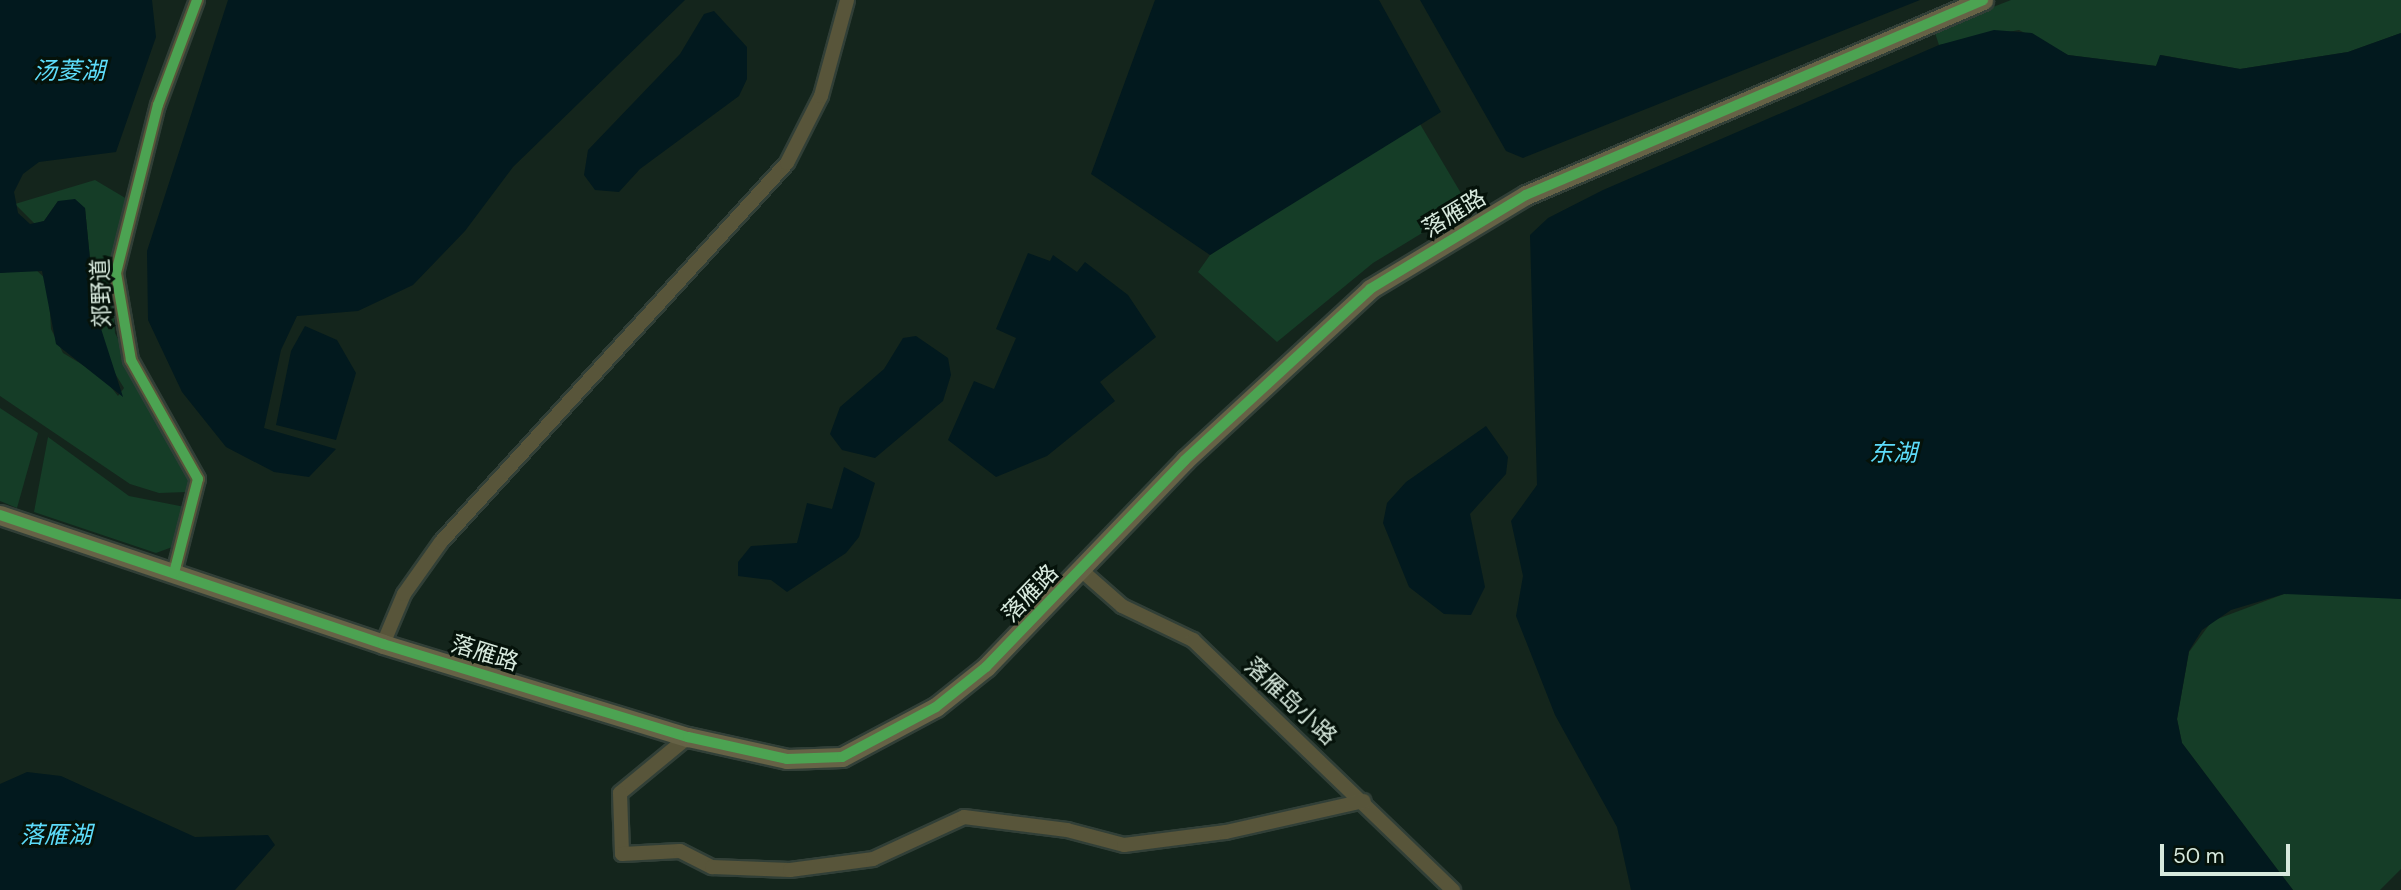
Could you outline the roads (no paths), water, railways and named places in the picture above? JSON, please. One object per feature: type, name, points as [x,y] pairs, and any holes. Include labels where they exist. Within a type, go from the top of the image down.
[{"type":"street","name":"郊野道","points":[[174,573],[198,479],[131,359],[116,273],[158,106],[197,0]]},
{"type":"street","points":[[383,644],[404,594],[441,542],[787,163],[821,96],[847,0]]},
{"type":"street","name":"落雁路","points":[[0,515],[383,644],[688,737],[802,761],[859,752],[961,688],[1081,570],[1258,388],[1370,289],[1526,195],[1983,0]]},
{"type":"street","name":"落雁岛小路","points":[[1081,570],[1122,607],[1194,640],[1364,801],[1453,890]]},
{"type":"street","points":[[688,737],[620,793],[622,854],[680,851],[712,867],[790,870],[873,859],[964,817],[1067,830],[1124,845],[1226,832],[1364,801]]},
{"type":"water","name":"汤菱湖","points":[[0,0],[152,0],[156,37],[116,152],[39,162],[23,174],[14,192],[18,213],[30,224],[44,221],[58,201],[75,199],[85,208],[95,310],[123,397],[56,344],[42,271],[0,273]]},
{"type":"water","points":[[228,0],[685,0],[513,167],[465,231],[413,285],[358,311],[297,316],[281,350],[264,428],[336,449],[309,477],[274,472],[226,447],[182,392],[148,320],[147,251]]},
{"type":"water","points":[[1155,0],[1379,0],[1441,112],[1210,255],[1091,174]]},
{"type":"water","points":[[1420,0],[1920,0],[1523,158],[1506,151]]},
{"type":"water","points":[[714,11],[747,47],[747,79],[739,96],[640,169],[619,192],[595,190],[584,175],[588,150],[680,54],[704,14]]},
{"type":"water","name":"东湖","points":[[1994,30],[2032,33],[2068,55],[2156,66],[2160,55],[2240,69],[2348,52],[2401,33],[2401,599],[2284,594],[2231,610],[2202,630],[2189,651],[2177,719],[2182,743],[2293,890],[1631,890],[1617,827],[1555,715],[1516,616],[1523,576],[1511,521],[1537,485],[1530,235],[1548,218],[1603,190],[1939,45]]},
{"type":"water","points":[[1028,253],[1050,261],[1053,255],[1077,272],[1085,262],[1128,295],[1156,337],[1100,382],[1115,401],[1047,456],[996,477],[948,440],[974,381],[994,389],[1016,338],[996,329]]},
{"type":"water","points":[[305,326],[337,340],[356,373],[336,440],[276,425],[291,351]]},
{"type":"water","points":[[916,336],[948,358],[951,375],[943,401],[875,458],[842,450],[830,434],[840,407],[884,369],[903,338]]},
{"type":"water","points":[[1486,426],[1508,457],[1506,474],[1470,514],[1485,587],[1471,615],[1444,614],[1409,587],[1383,523],[1387,503],[1406,482]]},
{"type":"water","points":[[844,467],[875,483],[859,537],[846,553],[787,592],[771,580],[738,576],[738,562],[751,546],[797,543],[807,503],[832,509]]},
{"type":"water","name":"落雁湖","points":[[27,772],[61,776],[195,837],[268,835],[275,845],[235,890],[0,890],[0,784]]}]
